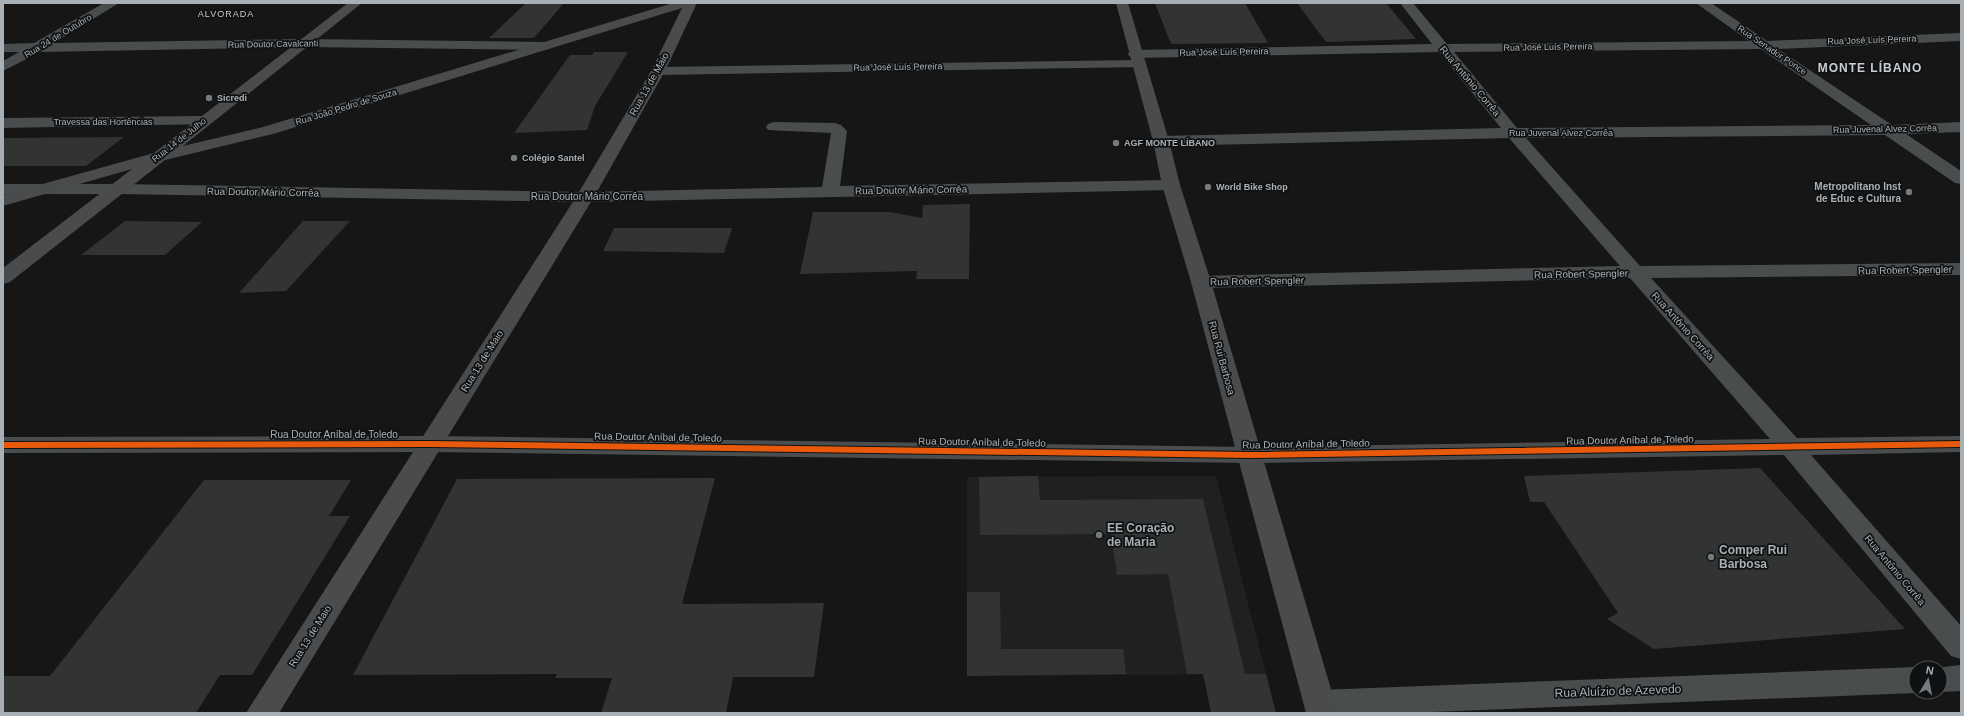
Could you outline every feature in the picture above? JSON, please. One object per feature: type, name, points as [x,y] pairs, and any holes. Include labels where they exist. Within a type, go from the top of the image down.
[{"type":"main road","name":"Rua 14 de Julho","points":[[3,278],[118,189],[156,157],[356,3]]},
{"type":"main road","name":"Rua João Pedro de Souza","points":[[3,201],[156,157],[267,132],[686,3]]},
{"type":"main road","name":"Rua 13 de Maio","points":[[262,713],[585,197],[658,71],[691,3]]},
{"type":"main road","name":"Rua Rui Barbosa","points":[[1122,3],[1136,59],[1161,141],[1171,185],[1201,282],[1320,708]]},
{"type":"street","name":"Rua 24 de Outubro","points":[[3,67],[113,3]]},
{"type":"street","name":"Rua Antônio Corrêa","points":[[1406,3],[1513,133],[1634,272],[1792,448],[1961,648]]},
{"type":"street","name":"Rua Senador Ponce","points":[[1702,3],[1961,179]]},
{"type":"street","name":"Rua José Luís Pereira","points":[[658,71],[1136,59],[1442,48],[1763,45],[1961,37]]},
{"type":"street","name":"Rua Doutor Cavalcanti","points":[[3,48],[305,43],[543,46]]},
{"type":"street","name":"Travessa das Hortências","points":[[3,123],[203,121]]},
{"type":"street","points":[[774,127],[835,128],[839,131],[830,192]]},
{"type":"street","name":"Rua Juvenal Alvez Corrêa","points":[[1161,141],[1513,133],[1889,130],[1961,127]]},
{"type":"street","name":"Rua Doutor Mário Corrêa","points":[[3,189],[118,189],[585,197],[1171,185]]},
{"type":"street","name":"Rua Robert Spengler","points":[[1201,282],[1634,272],[1961,269]]},
{"type":"street","name":"Rua Doutor Aníbal de Toledo","points":[[3,445],[429,444],[1250,455],[1792,448],[1961,444]]},
{"type":"street","points":[[1948,679],[1961,678]]},
{"type":"street","name":"Rua Aluízio de Azevedo","points":[[1320,708],[1908,680]]},
{"type":"shaded area","name":"EE Coração de Maria","points":[[1216,476],[1266,674],[967,676],[967,477]]},
{"type":"building","points":[[526,3],[564,3],[534,38],[489,38]]},
{"type":"building","points":[[1155,3],[1245,3],[1268,43],[1171,44]]},
{"type":"building","points":[[1297,3],[1386,3],[1416,39],[1326,42]]},
{"type":"building","points":[[594,52],[628,52],[595,106],[587,130],[514,133],[570,55],[592,55]]},
{"type":"building","points":[[124,137],[86,166],[3,166],[3,138]]},
{"type":"building","points":[[970,204],[969,279],[916,279],[917,271],[800,274],[813,212],[890,212],[922,218],[923,205]]},
{"type":"building","points":[[125,221],[202,222],[165,255],[81,255]]},
{"type":"building","points":[[303,221],[350,221],[286,291],[239,293]]},
{"type":"building","points":[[614,228],[732,228],[724,253],[603,251]]},
{"type":"building","name":"Comper Rui Barbosa","points":[[1760,468],[1905,629],[1654,649],[1607,619],[1618,613],[1544,502],[1530,502],[1524,476]]},
{"type":"building","points":[[1038,476],[1040,500],[1203,499],[1245,674],[1266,674],[1276,713],[1211,713],[1203,674],[1187,674],[1168,574],[1117,575],[1111,534],[980,535],[979,477]]},
{"type":"building","points":[[715,478],[682,604],[824,603],[814,677],[733,677],[726,713],[601,713],[612,678],[555,678],[557,674],[353,675],[457,479]]},
{"type":"building","points":[[204,480],[351,480],[329,516],[350,516],[252,675],[220,675],[196,713],[3,713],[3,676],[50,676]]},
{"type":"building","points":[[967,592],[1000,592],[1001,649],[1123,649],[1126,674],[967,676]]},
{"type":"cycle path","points":[[3,445],[429,444],[1250,455],[1961,444]]},
{"type":"place","name":"Sicredi","points":[[209,98]]},
{"type":"place","name":"AGF MONTE LÍBANO","points":[[1116,143]]},
{"type":"place","name":"Colégio Santel","points":[[514,158]]},
{"type":"place","name":"World Bike Shop","points":[[1208,187]]},
{"type":"place","name":"Metropolitano Inst de Educ e Cultura","points":[[1909,192]]},
{"type":"place","name":"EE Coração de Maria","points":[[1099,535]]},
{"type":"place","name":"Comper Rui Barbosa","points":[[1711,557]]},
{"type":"district","name":"ALVORADA","points":[[226,14]]},
{"type":"district","name":"MONTE LÍBANO","points":[[1870,68]]}]
